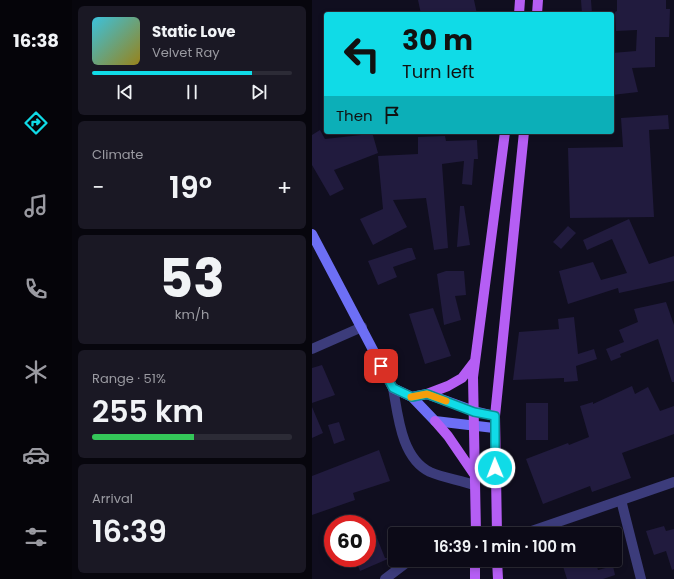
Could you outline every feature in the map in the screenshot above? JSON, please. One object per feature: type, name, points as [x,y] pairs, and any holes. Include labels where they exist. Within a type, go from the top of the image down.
[{"type":"main road","points":[[519,12],[520,0]]},
{"type":"main road","points":[[537,12],[538,0]]},
{"type":"main road","points":[[475,527],[473,377],[505,134]]},
{"type":"main road","points":[[497,527],[494,428],[524,134]]},
{"type":"main road","points":[[312,234],[393,388],[412,397],[435,421],[448,436],[474,474]]},
{"type":"main road","points":[[412,397],[427,394],[448,386],[462,378],[475,361]]},
{"type":"main road","points":[[427,394],[474,412],[495,416]]},
{"type":"main road","points":[[435,421],[494,428]]},
{"type":"main road","points":[[474,579],[475,567]]},
{"type":"main road","points":[[497,567],[498,579]]},
{"type":"street","points":[[312,349],[362,327]]},
{"type":"street","points":[[393,388],[401,430],[412,456],[429,472],[474,485]]},
{"type":"street","points":[[544,527],[674,482]]},
{"type":"street","points":[[621,500],[641,579]]},
{"type":"street","points":[[385,579],[401,567]]},
{"type":"building","points":[[418,0],[474,0],[477,12],[421,12]]},
{"type":"building","points":[[581,0],[591,0],[592,12],[582,12]]},
{"type":"building","points":[[617,0],[666,0],[666,9],[670,9],[669,37],[655,37],[655,67],[632,68],[638,92],[614,95],[614,53],[636,51],[637,30],[616,31],[615,12],[617,11]]},
{"type":"building","points":[[668,115],[669,129],[649,130],[654,217],[570,218],[568,148],[623,147],[621,118]]},
{"type":"building","points":[[320,130],[325,139],[361,134],[373,134],[378,153],[334,170],[344,189],[330,196],[312,165],[312,135]]},
{"type":"building","points":[[445,136],[446,141],[477,140],[478,159],[474,159],[472,185],[462,184],[464,161],[442,164],[448,248],[434,250],[426,198],[393,200],[407,227],[373,245],[360,219],[383,209],[378,156],[418,154],[418,137]]},
{"type":"building","points":[[460,206],[464,206],[470,245],[457,247]]},
{"type":"building","points":[[629,219],[649,264],[674,256],[674,281],[619,293],[618,288],[568,304],[559,271],[593,262],[601,280],[627,273],[612,239],[587,250],[583,240]]},
{"type":"building","points":[[568,226],[576,233],[561,249],[553,242]]},
{"type":"building","points":[[412,248],[416,259],[393,267],[397,277],[378,285],[368,261]]},
{"type":"building","points":[[446,271],[464,271],[466,295],[455,296],[461,320],[444,325],[437,274]]},
{"type":"building","points":[[666,302],[674,325],[674,382],[672,382],[658,339],[620,354],[621,357],[611,361],[606,349],[624,342],[619,330],[638,322],[634,309]]},
{"type":"building","points":[[433,308],[451,356],[425,364],[409,314]]},
{"type":"building","points":[[574,317],[578,354],[594,349],[597,359],[576,366],[578,381],[564,382],[564,378],[513,380],[519,332],[559,329],[558,319]]},
{"type":"building","points":[[322,365],[335,395],[312,403],[312,368]]},
{"type":"building","points":[[632,386],[635,394],[648,387],[660,411],[674,406],[674,434],[622,453],[631,478],[592,492],[590,486],[543,504],[526,459],[568,443],[569,445],[589,437],[580,406],[593,402],[593,404]]},
{"type":"building","points":[[526,403],[548,403],[548,440],[526,440]]},
{"type":"building","points":[[312,407],[323,433],[312,438]]},
{"type":"building","points":[[339,422],[345,440],[334,444],[328,425]]},
{"type":"building","points":[[379,450],[390,481],[353,493],[355,500],[312,515],[312,476]]},
{"type":"building","points":[[664,526],[666,531],[674,529],[674,569],[672,570],[666,551],[654,555],[646,531]]},
{"type":"building","points":[[376,538],[385,558],[388,559],[376,564]]},
{"type":"building","points":[[358,567],[369,567],[360,571]]},
{"type":"building","points":[[563,567],[597,567],[598,570],[613,567],[615,575],[603,579],[567,579]]},
{"type":"slow traffic","points":[[411,397],[427,394],[446,401]]},
{"type":"route","points":[[381,366],[393,388],[412,397],[427,394],[474,412],[495,416],[495,468]]}]
